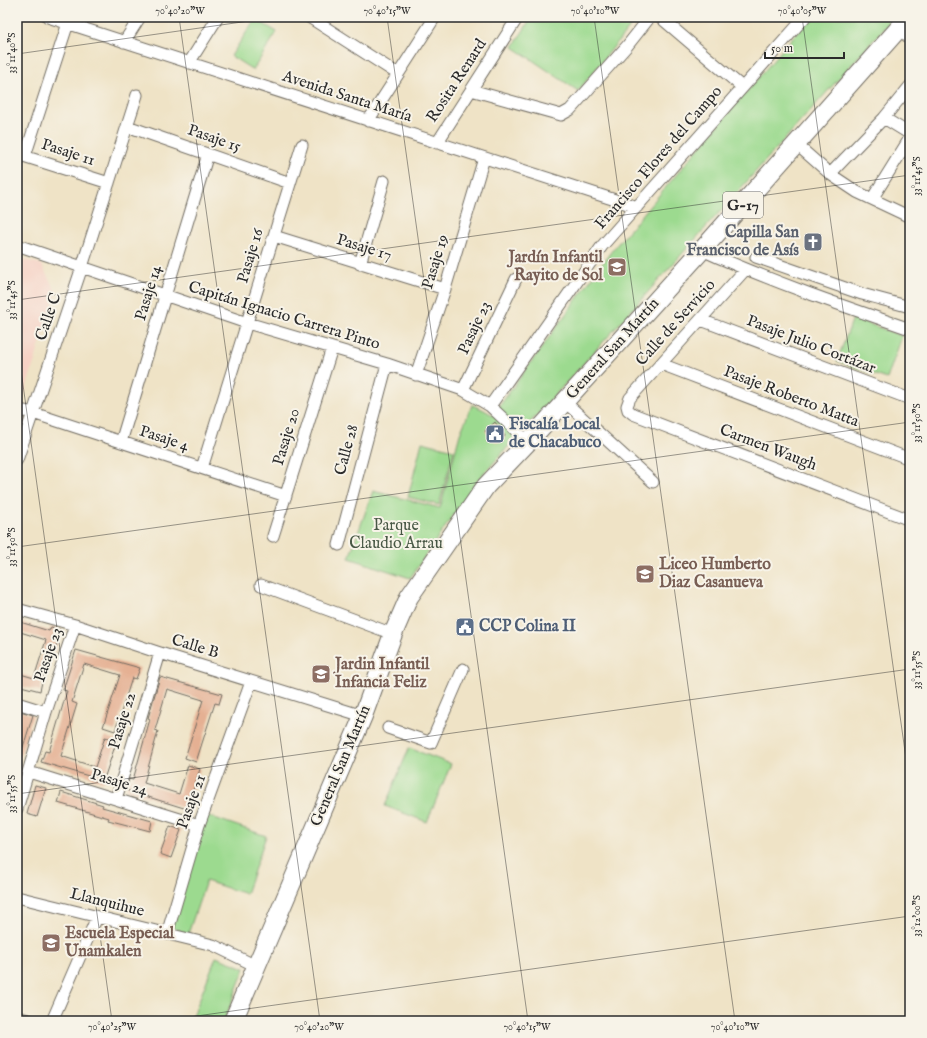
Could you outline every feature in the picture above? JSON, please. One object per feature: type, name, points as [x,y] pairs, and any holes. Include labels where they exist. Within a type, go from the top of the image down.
[{"type":"main road","name":"General San Martín","points":[[233,1021],[364,716],[393,634],[409,597],[486,486],[565,402],[796,144],[906,28]]},
{"type":"street","points":[[124,42],[140,17]]},
{"type":"street","points":[[189,62],[218,17]]},
{"type":"street","points":[[309,17],[398,74]]},
{"type":"street","name":"Rosita Renard","points":[[437,143],[518,17]]},
{"type":"street","points":[[471,90],[562,115],[570,110],[627,46],[650,17]]},
{"type":"street","points":[[660,17],[742,87]]},
{"type":"street","name":"Francisco Flores del Campo","points":[[490,406],[602,246],[805,17]]},
{"type":"street","name":"Avenida Santa María","points":[[53,18],[637,207]]},
{"type":"street","points":[[368,120],[398,74],[431,18]]},
{"type":"street","points":[[21,155],[68,23]]},
{"type":"street","points":[[830,174],[884,118],[906,98],[910,86]]},
{"type":"street","name":"Calle C","points":[[17,460],[82,267],[137,95]]},
{"type":"street","points":[[884,118],[910,134]]},
{"type":"street","name":"Pasaje 15","points":[[127,126],[290,183]]},
{"type":"street","points":[[872,199],[910,138]]},
{"type":"street","points":[[796,144],[830,174],[857,192],[910,217]]},
{"type":"street","name":"Pasaje 16","points":[[202,468],[302,145]]},
{"type":"street","name":"Pasaje 14","points":[[122,442],[208,154]]},
{"type":"street","name":"Pasaje 11","points":[[21,155],[109,183]]},
{"type":"street","name":"Pasaje 19","points":[[416,375],[445,289],[484,158]]},
{"type":"street","points":[[360,264],[384,181]]},
{"type":"street","name":"Pasaje 17","points":[[274,236],[360,264],[445,289]]},
{"type":"street","name":"Capitán Ignacio Carrera Pinto","points":[[17,245],[247,323],[387,364],[463,390],[490,406],[528,442]]},
{"type":"street","points":[[702,250],[745,270],[910,329]]},
{"type":"street","points":[[756,257],[862,294],[910,307]]},
{"type":"street","name":"Calle de Servicio","points":[[630,398],[745,270]]},
{"type":"street","name":"Pasaje 23","points":[[463,390],[516,279]]},
{"type":"street","name":"Pasaje Julio Cortázar","points":[[701,320],[910,399]]},
{"type":"street","name":"Pasaje 20","points":[[273,536],[332,348]]},
{"type":"street","name":"Calle 28","points":[[339,545],[387,364]]},
{"type":"street","name":"Pasaje Roberto Matta","points":[[661,364],[910,459]]},
{"type":"street","name":"Carmen Waugh","points":[[630,398],[627,406],[628,410],[633,414],[910,520]]},
{"type":"street","points":[[565,402],[653,482]]},
{"type":"street","name":"Pasaje 4","points":[[17,412],[25,411],[33,413],[286,496]]},
{"type":"street","points":[[261,585],[393,634]]},
{"type":"street","name":"Calle B","points":[[17,609],[76,625],[251,682],[364,716]]},
{"type":"street","name":"Pasaje 23","points":[[17,809],[46,712],[76,625]]},
{"type":"street","name":"Pasaje 22","points":[[116,798],[160,653]]},
{"type":"street","points":[[388,728],[431,743],[463,669]]},
{"type":"street","name":"Pasaje 21","points":[[167,934],[199,825],[251,682]]},
{"type":"street","points":[[17,702],[46,712]]},
{"type":"street","name":"Pasaje 24","points":[[29,772],[199,825]]},
{"type":"street","name":"Llanquihue","points":[[17,897],[213,945],[256,966]]},
{"type":"street","points":[[52,1021],[97,917]]},
{"type":"street","points":[[17,1017],[32,1021]]},
{"type":"shaded area","points":[[17,258],[41,264],[56,292],[21,405],[17,406]]},
{"type":"green space","points":[[532,17],[638,17],[578,91],[513,47]]},
{"type":"green space","name":"Parque Claudio Arrau","points":[[810,17],[894,17],[477,481],[410,578],[349,558],[373,491],[440,508],[460,434],[472,405],[493,415],[610,253]]},
{"type":"green space","points":[[255,19],[277,32],[253,70],[231,56]]},
{"type":"green space","points":[[853,318],[902,336],[887,379],[837,361]]},
{"type":"green space","points":[[422,442],[454,450],[439,505],[408,497]]},
{"type":"green space","points":[[409,748],[451,764],[427,822],[385,806]]},
{"type":"green space","points":[[206,815],[266,836],[246,894],[206,881],[188,934],[171,927]]},
{"type":"green space","points":[[216,957],[245,968],[224,1021],[191,1021]]},
{"type":"building","name":"Fiscalía Local de Chacabuco","points":[[495,422],[505,436],[497,443],[485,431]]},
{"type":"building","points":[[17,621],[49,631],[51,627],[62,630],[48,669],[45,668],[40,691],[17,685],[17,673],[34,678],[46,640],[17,631]]},
{"type":"building","points":[[76,650],[140,668],[136,679],[132,678],[115,731],[103,727],[120,675],[84,664],[72,702],[77,704],[61,756],[95,767],[105,737],[117,740],[103,782],[91,779],[92,777],[41,762],[45,751],[49,752],[67,691],[63,690]]},
{"type":"building","points":[[160,677],[222,694],[219,704],[215,703],[196,762],[185,758],[203,700],[167,689],[155,730],[158,731],[144,783],[179,794],[188,765],[200,769],[187,809],[126,790],[129,779],[133,780],[150,719],[148,718]]},
{"type":"building","points":[[20,711],[33,715],[19,760],[17,760],[17,722]]},
{"type":"building","points":[[35,785],[46,788],[37,817],[27,814]]},
{"type":"building","points":[[61,792],[103,805],[102,807],[152,821],[150,831],[108,820],[109,818],[58,803]]},
{"type":"building","points":[[170,826],[181,830],[171,858],[160,854]]},
{"type":"place","name":"Capilla San Francisco de Asís","points":[[813,242]]},
{"type":"place","name":"Jardín Infantil Rayito de Sol","points":[[617,267]]},
{"type":"place","name":"Fiscalía Local de Chacabuco","points":[[495,434]]},
{"type":"place","name":"Liceo Humberto Diaz Casanueva","points":[[645,574]]},
{"type":"place","name":"CCP Colina II","points":[[465,627]]},
{"type":"place","name":"Jardin Infantil Infancia Feliz","points":[[321,674]]},
{"type":"place","name":"Escuela Especial Unamkalen","points":[[51,943]]}]
